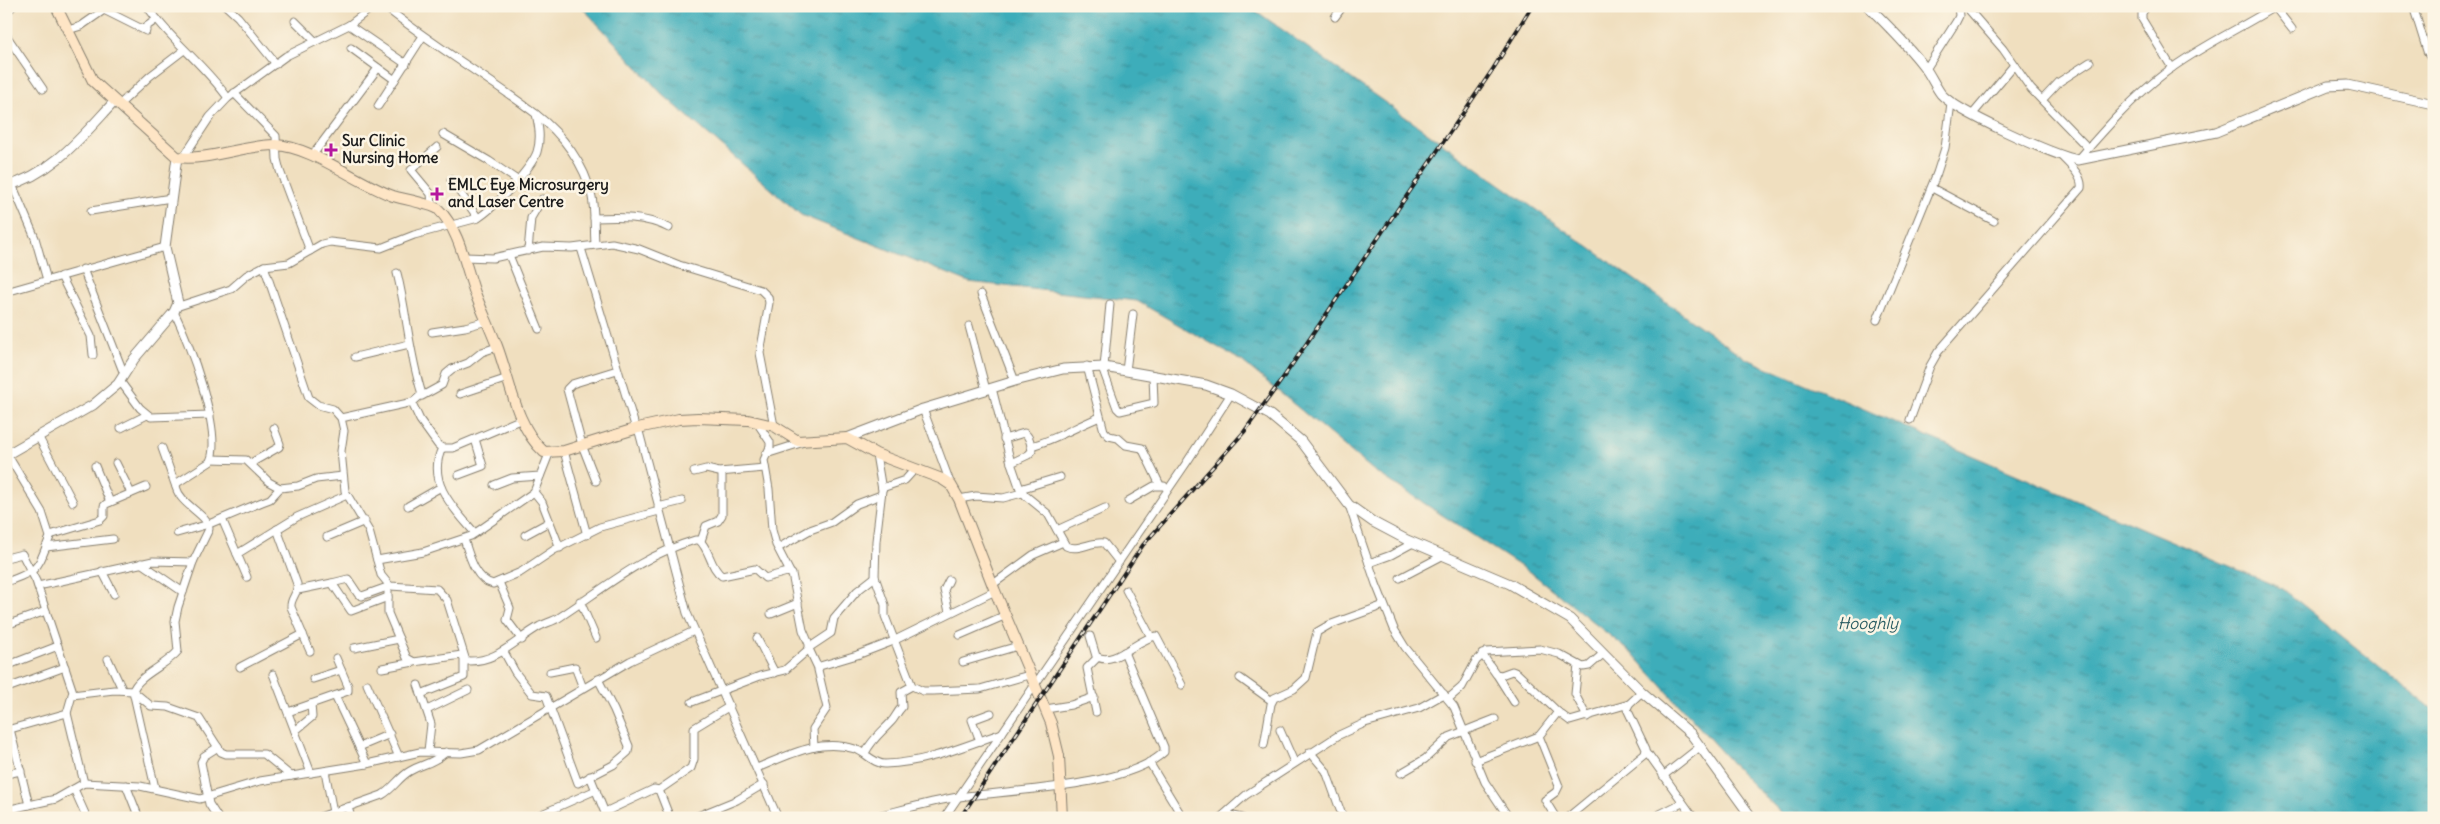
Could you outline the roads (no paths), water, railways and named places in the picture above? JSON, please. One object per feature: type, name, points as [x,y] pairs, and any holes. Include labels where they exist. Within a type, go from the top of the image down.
[{"type":"main road","points":[[56,6],[93,82],[180,158],[275,145],[295,148],[371,187],[411,202],[432,205],[440,210],[464,257],[522,419],[539,448],[549,454],[637,429],[688,418],[756,421],[774,426],[792,439],[804,442],[846,438],[876,454],[942,479],[951,485],[959,499],[1029,675],[1046,709],[1058,756],[1062,818]]},
{"type":"street","points":[[6,12],[13,6]]},
{"type":"street","points":[[147,6],[184,50],[211,76],[228,98]]},
{"type":"street","points":[[226,6],[238,16],[276,64]]},
{"type":"street","points":[[6,582],[33,572],[50,535],[42,512],[7,455],[92,405],[122,378],[134,359],[175,310],[178,303],[165,247],[170,198],[180,158],[210,117],[234,93],[276,64],[315,41],[349,26],[374,6]]},
{"type":"street","points":[[384,6],[423,36],[536,114],[559,133],[586,178],[591,196],[595,244]]},
{"type":"street","points":[[1335,17],[1343,6]]},
{"type":"street","points":[[1868,6],[1904,43],[1926,69],[1940,93],[1951,103],[1972,115],[2061,156],[2078,160],[2216,132],[2328,86],[2348,85],[2434,104]]},
{"type":"street","points":[[1958,6],[1959,16]]},
{"type":"street","points":[[2147,6],[2142,13],[2143,22],[2172,68]]},
{"type":"street","points":[[2413,6],[2427,51],[2434,62]]},
{"type":"street","points":[[2078,160],[2139,94],[2172,68],[2275,7],[2292,29]]},
{"type":"street","points":[[1926,69],[1959,16],[1971,8],[2022,78],[2088,148]]},
{"type":"street","points":[[68,30],[81,26],[104,10],[145,30],[157,19]]},
{"type":"street","points":[[295,21],[315,41]]},
{"type":"street","points":[[349,26],[406,64]]},
{"type":"street","points":[[6,35],[42,90]]},
{"type":"street","points":[[378,106],[423,36]]},
{"type":"street","points":[[2427,51],[2434,45]]},
{"type":"street","points":[[351,48],[395,80]]},
{"type":"street","points":[[47,280],[35,238],[9,185],[42,171],[58,160],[117,103],[184,50]]},
{"type":"street","points":[[2042,100],[2059,82],[2090,62]]},
{"type":"street","points":[[1972,115],[2014,65]]},
{"type":"street","points":[[312,156],[378,68]]},
{"type":"street","points":[[234,93],[276,136],[275,145],[280,172],[310,251]]},
{"type":"street","points":[[1878,320],[1932,188],[1945,148],[1951,103]]},
{"type":"street","points":[[175,310],[231,289],[247,275],[264,266],[289,262],[330,242],[380,248],[414,235],[478,218],[486,214],[517,180],[537,151],[540,133],[536,114]]},
{"type":"street","points":[[442,134],[489,161],[517,180]]},
{"type":"street","points":[[432,205],[431,194],[411,170],[437,147]]},
{"type":"street","points":[[1910,420],[1930,366],[1938,352],[2080,188],[2082,184],[2078,176],[2061,156]]},
{"type":"street","points":[[451,180],[478,218]]},
{"type":"street","points":[[1932,188],[1994,221]]},
{"type":"street","points":[[91,211],[170,198]]},
{"type":"street","points":[[528,250],[531,218],[542,199]]},
{"type":"street","points":[[594,218],[640,218],[654,221],[669,228]]},
{"type":"street","points":[[464,257],[493,258],[542,247],[581,248],[595,244],[624,244],[679,265],[757,288],[768,297],[770,312],[761,340],[760,353],[774,426]]},
{"type":"street","points":[[6,292],[165,247]]},
{"type":"street","points":[[581,248],[637,429],[683,602],[694,631],[730,706],[778,818]]},
{"type":"street","points":[[510,255],[539,329]]},
{"type":"street","points":[[264,266],[309,398],[318,405],[333,410],[341,418],[344,431],[341,446],[343,476],[347,495],[365,521],[381,575],[389,587],[388,613],[407,658],[414,662]]},
{"type":"street","points":[[83,269],[122,378],[148,415],[151,417],[210,415]]},
{"type":"street","points":[[397,273],[407,313],[409,344],[422,396]]},
{"type":"street","points":[[61,276],[91,336],[93,355]]},
{"type":"street","points":[[981,294],[1014,381]]},
{"type":"street","points":[[1110,304],[1103,367],[1117,408],[1120,411],[1154,403],[1153,375]]},
{"type":"street","points":[[175,310],[210,415],[211,459]]},
{"type":"street","points":[[1126,371],[1133,314]]},
{"type":"street","points":[[432,332],[465,327],[486,321]]},
{"type":"street","points":[[969,326],[1021,491],[1048,514],[1062,542],[1068,548],[1074,549],[1104,543],[1119,562]]},
{"type":"street","points":[[355,357],[409,344]]},
{"type":"street","points":[[341,418],[413,402],[442,386],[446,374],[452,368],[468,363],[482,352],[497,347]]},
{"type":"street","points":[[1087,366],[1100,417],[1107,434],[1118,438],[1126,444],[1142,448],[1160,485]]},
{"type":"street","points":[[846,438],[923,409],[1014,381],[1063,369],[1087,366],[1153,375],[1206,386],[1231,394],[1270,415],[1290,430],[1301,441],[1349,505],[1373,522],[1413,543],[1485,573],[1537,598],[1570,619],[1642,692],[1684,726],[1701,746],[1752,818]]},
{"type":"street","points":[[596,481],[582,445],[568,388],[618,370]]},
{"type":"street","points":[[460,394],[508,378]]},
{"type":"street","points":[[944,818],[1231,394]]},
{"type":"street","points":[[413,402],[420,420],[442,448]]},
{"type":"street","points":[[923,409],[951,485]]},
{"type":"street","points":[[121,428],[148,415]]},
{"type":"street","points":[[1031,446],[1047,442],[1060,434],[1100,417]]},
{"type":"street","points":[[442,448],[453,448],[522,419]]},
{"type":"street","points":[[756,421],[770,442],[770,447],[766,454],[765,468],[770,489],[772,530],[778,548],[790,572],[803,630],[818,668],[828,708],[813,729],[814,746]]},
{"type":"street","points":[[251,463],[279,447],[280,444],[274,428]]},
{"type":"street","points":[[1004,439],[1024,433],[1028,435],[1032,451],[1028,456],[1011,463]]},
{"type":"street","points":[[38,436],[73,502]]},
{"type":"street","points":[[459,475],[483,466],[475,439]]},
{"type":"street","points":[[766,454],[804,442]]},
{"type":"street","points":[[162,448],[182,501],[209,524]]},
{"type":"street","points":[[442,448],[436,465],[441,487],[452,507],[475,533]]},
{"type":"street","points":[[564,451],[587,535]]},
{"type":"street","points":[[377,560],[422,552],[464,539],[475,533],[534,492],[549,454]]},
{"type":"street","points":[[876,454],[882,492],[874,577],[884,605],[885,616],[912,686],[923,691],[933,692],[980,689],[1029,675]]},
{"type":"street","points":[[176,487],[178,483],[211,459],[246,460],[269,482],[280,488],[298,486],[316,479],[343,476]]},
{"type":"street","points":[[116,463],[131,493]]},
{"type":"street","points":[[94,466],[110,502]]},
{"type":"street","points":[[694,472],[706,469],[722,472],[765,468]]},
{"type":"street","points":[[778,548],[810,530],[832,522],[857,504],[905,480],[915,469]]},
{"type":"street","points":[[722,472],[722,515],[718,521],[706,526],[701,541],[717,572],[722,576],[755,569],[765,578],[790,572]]},
{"type":"street","points":[[494,485],[512,478],[540,476]]},
{"type":"street","points":[[959,499],[976,496],[1003,498],[1060,477]]},
{"type":"street","points":[[1128,501],[1160,485],[1169,488]]},
{"type":"street","points":[[50,535],[100,520],[104,516],[104,506],[146,487]]},
{"type":"street","points":[[408,506],[441,487]]},
{"type":"street","points":[[177,533],[209,524],[270,499],[280,488]]},
{"type":"street","points":[[534,492],[542,502],[548,522],[560,548]]},
{"type":"street","points":[[237,554],[297,517],[347,495]]},
{"type":"street","points":[[464,539],[472,561],[483,579],[487,582],[499,582],[521,572],[560,548],[600,527],[682,501]]},
{"type":"street","points":[[1349,505],[1384,605],[1400,640],[1458,714],[1462,731],[1485,782],[1508,818]]},
{"type":"street","points":[[1057,530],[1105,508]]},
{"type":"street","points":[[222,519],[247,577]]},
{"type":"street","points":[[327,537],[365,521]]},
{"type":"street","points":[[525,535],[548,522]]},
{"type":"street","points":[[155,788],[133,691],[139,682],[169,661],[178,651],[175,621],[193,562],[208,534],[209,524]]},
{"type":"street","points":[[276,529],[298,590],[291,603],[310,651]]},
{"type":"street","points":[[46,547],[113,539]]},
{"type":"street","points":[[463,657],[468,662],[504,652],[540,626],[562,615],[620,574],[670,548],[695,540],[701,541]]},
{"type":"street","points":[[818,668],[895,640],[950,612],[993,588],[1033,555],[1062,542]]},
{"type":"street","points":[[1369,563],[1391,555],[1413,543]]},
{"type":"street","points":[[6,558],[22,554],[33,572],[38,586],[65,667],[72,695],[67,713],[84,783]]},
{"type":"street","points":[[1400,578],[1442,556]]},
{"type":"street","points":[[38,586],[141,563],[167,560],[193,562]]},
{"type":"street","points":[[141,563],[183,592]]},
{"type":"street","points":[[102,571],[114,594]]},
{"type":"street","points":[[692,702],[788,668],[809,648],[831,633],[834,618],[857,591],[874,577]]},
{"type":"street","points":[[298,590],[348,579],[358,594],[362,596],[389,587],[437,589],[442,593],[447,600],[463,657],[464,678],[422,694]]},
{"type":"street","points":[[949,580],[944,590],[950,612]]},
{"type":"street","points":[[499,582],[510,608],[507,620],[522,640]]},
{"type":"street","points":[[332,583],[351,611],[388,598]]},
{"type":"street","points":[[1126,590],[1151,637]]},
{"type":"street","points":[[580,601],[596,638]]},
{"type":"street","points":[[770,614],[798,603]]},
{"type":"street","points":[[1272,701],[1294,689],[1306,678],[1317,632],[1329,625],[1384,605]]},
{"type":"street","points":[[6,625],[46,611]]},
{"type":"street","points":[[960,635],[1006,616]]},
{"type":"street","points":[[16,818],[10,809],[56,799],[84,783],[155,788],[194,799],[208,797],[251,784],[367,764],[428,751],[461,753],[479,750],[598,679],[659,646],[694,631]]},
{"type":"street","points":[[240,667],[303,634]]},
{"type":"street","points":[[1090,636],[1097,658]]},
{"type":"street","points":[[1096,712],[1086,668],[1097,658],[1119,656],[1151,637],[1157,637],[1182,685]]},
{"type":"street","points":[[757,638],[775,673]]},
{"type":"street","points":[[354,648],[400,639]]},
{"type":"street","points":[[6,666],[58,646]]},
{"type":"street","points":[[963,662],[1018,646]]},
{"type":"street","points":[[1223,816],[1246,795],[1294,762],[1347,730],[1419,708],[1446,697],[1462,687],[1476,661],[1482,654],[1540,648],[1559,654],[1578,665],[1589,666],[1604,653]]},
{"type":"street","points":[[504,652],[514,672],[532,694],[546,696],[578,782],[625,757],[628,752],[629,746],[614,710],[598,679]]},
{"type":"street","points":[[869,818],[958,797],[1059,787],[1130,771],[1162,754],[1164,747],[1124,652]]},
{"type":"street","points":[[1482,654],[1514,702]]},
{"type":"street","points":[[382,668],[414,662],[463,657]]},
{"type":"street","points":[[288,712],[346,692],[348,688],[336,658]]},
{"type":"street","points":[[108,659],[122,689]]},
{"type":"street","points":[[1578,665],[1575,694],[1587,717]]},
{"type":"street","points":[[10,687],[65,667]]},
{"type":"street","points":[[550,672],[575,667],[583,688]]},
{"type":"street","points":[[313,679],[341,670]]},
{"type":"street","points":[[1497,675],[1512,671],[1517,673],[1570,721],[1628,704],[1642,692]]},
{"type":"street","points":[[273,674],[311,773]]},
{"type":"street","points":[[1240,678],[1272,701]]},
{"type":"street","points":[[367,684],[399,756]]},
{"type":"street","points":[[418,685],[431,724],[428,751]]},
{"type":"street","points":[[865,753],[874,737],[892,721],[895,713],[902,707],[901,692],[912,686]]},
{"type":"street","points":[[72,695],[122,689],[133,691],[151,706],[168,707],[199,718],[218,747],[226,754],[264,754],[291,776]]},
{"type":"street","points":[[427,710],[468,690]]},
{"type":"street","points":[[335,696],[367,764]]},
{"type":"street","points":[[1046,709],[1071,705],[1094,697]]},
{"type":"street","points":[[1264,745],[1272,701]]},
{"type":"street","points":[[295,730],[312,717],[311,704]]},
{"type":"street","points":[[1628,704],[1629,714],[1647,752],[1694,818]]},
{"type":"street","points":[[590,776],[606,815],[649,790],[659,790],[691,768],[694,759],[694,728],[730,706]]},
{"type":"street","points":[[1475,761],[1539,736],[1558,712]]},
{"type":"street","points":[[29,805],[8,730],[67,713]]},
{"type":"street","points":[[980,741],[972,720],[991,713]]},
{"type":"street","points":[[1401,773],[1425,759],[1449,737],[1495,720]]},
{"type":"street","points":[[1280,730],[1294,762]]},
{"type":"street","points":[[757,768],[793,752],[814,746],[832,745],[865,753],[881,764],[907,762],[956,750],[1002,732]]},
{"type":"street","points":[[359,747],[390,734]]},
{"type":"street","points":[[1539,736],[1558,786],[1556,792],[1546,800],[1556,818]]},
{"type":"street","points":[[1663,776],[1701,746]]},
{"type":"street","points":[[218,747],[204,756],[201,762],[211,809],[218,818]]},
{"type":"street","points":[[317,818],[390,791],[408,772],[431,764],[446,752]]},
{"type":"street","points":[[1310,752],[1326,771],[1343,818]]},
{"type":"street","points":[[1569,817],[1647,752]]},
{"type":"street","points":[[1149,762],[1183,818]]},
{"type":"street","points":[[6,774],[21,771]]},
{"type":"street","points":[[325,771],[334,812]]},
{"type":"street","points":[[693,818],[737,800],[764,784]]},
{"type":"street","points":[[126,785],[140,818]]},
{"type":"street","points":[[74,789],[87,818]]},
{"type":"street","points":[[534,817],[596,790]]},
{"type":"street","points":[[659,790],[670,818]]},
{"type":"street","points":[[1652,818],[1682,803]]},
{"type":"street","points":[[348,807],[351,818]]},
{"type":"street","points":[[1223,816],[1242,818]]},
{"type":"water","name":"Hooghly","points":[[581,6],[1249,6],[1745,358],[2283,589],[2434,710],[2434,818],[1787,818],[1747,780],[1633,654],[1534,575],[1373,470],[1242,361],[1137,301],[969,282],[801,215],[662,94]]},
{"type":"railway","points":[[960,818],[1143,545],[1244,432],[1283,378],[1493,69],[1532,6]]},
{"type":"place","name":"Sur Clinic Nursing Home","points":[[331,150]]},
{"type":"place","name":"EMLC Eye Microsurgery and Laser Centre","points":[[437,194]]}]
